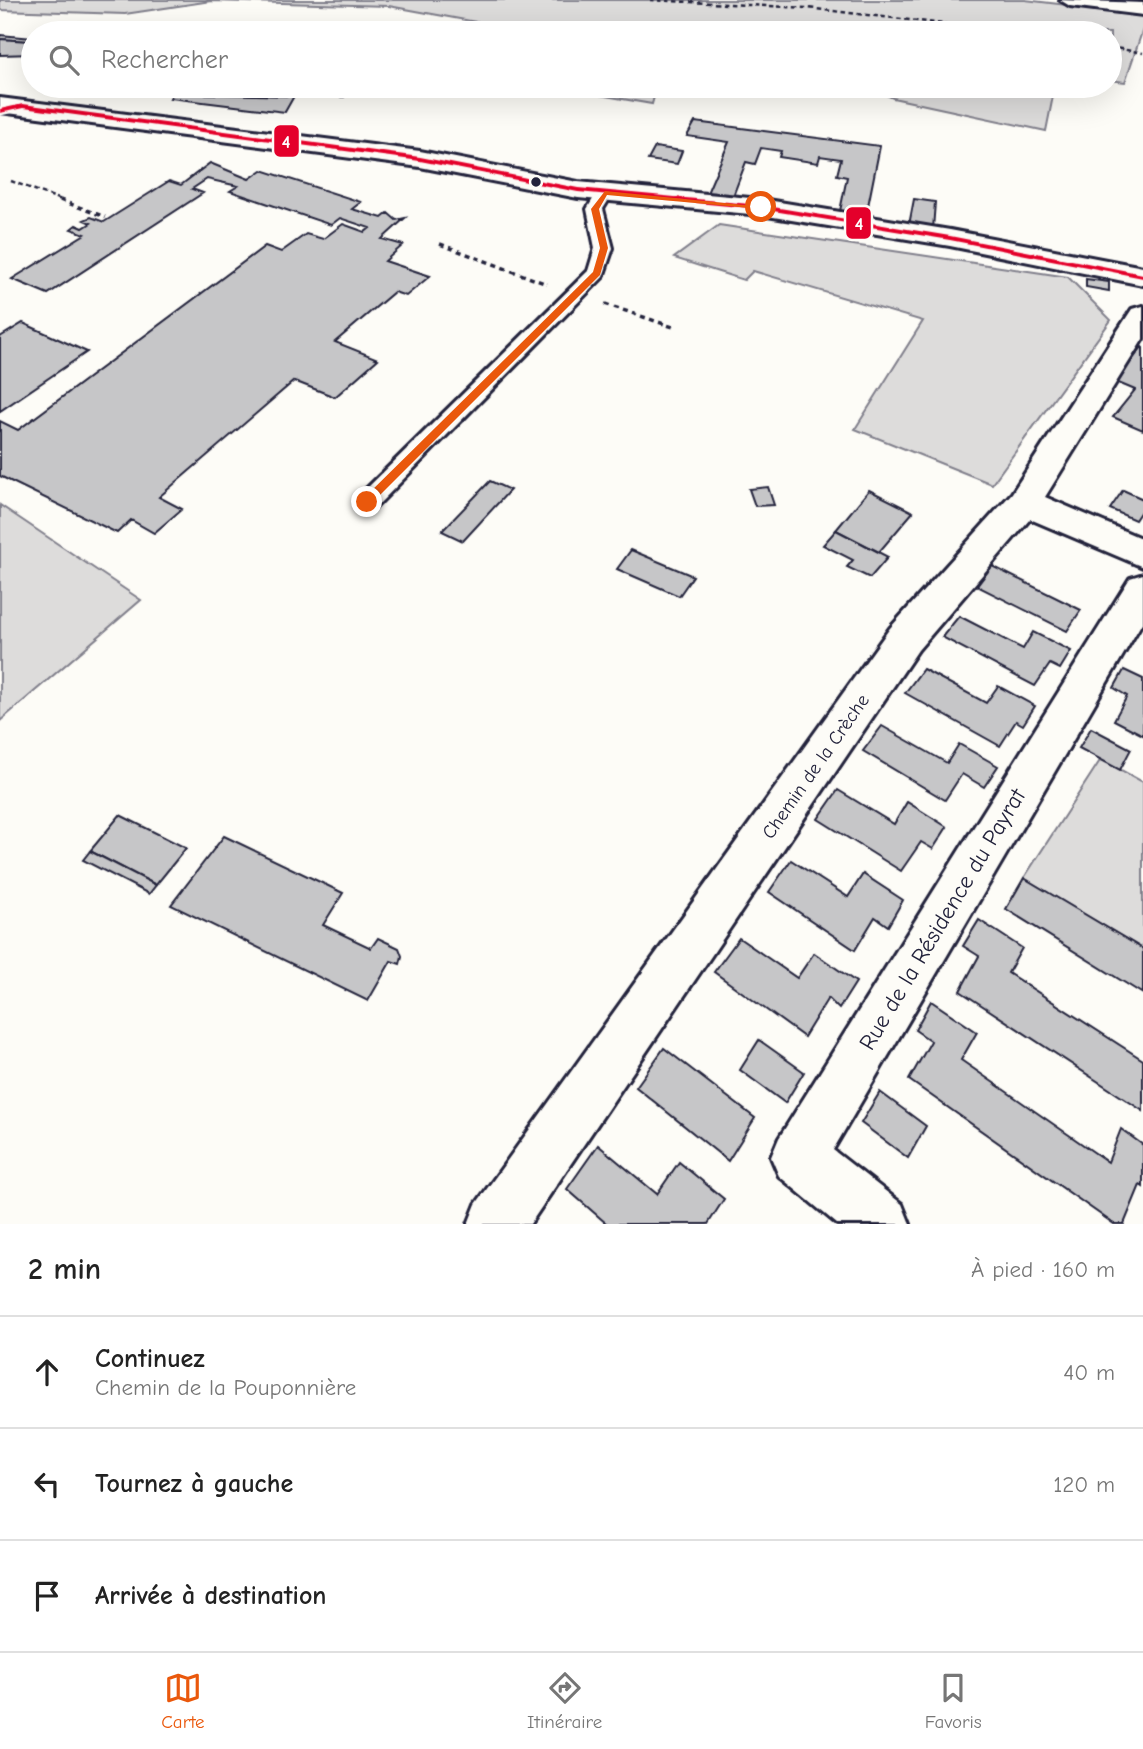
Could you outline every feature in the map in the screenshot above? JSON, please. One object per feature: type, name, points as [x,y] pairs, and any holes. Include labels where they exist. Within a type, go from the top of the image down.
[{"type":"street","points":[[1070,0],[1143,9]]},
{"type":"street","points":[[0,90],[11,93],[8,107],[420,159],[605,193],[761,207],[950,238],[1143,276]]},
{"type":"street","name":"Chemin de la Crèche","points":[[496,1224],[904,639],[1024,502],[1143,315]]},
{"type":"street","points":[[1024,502],[1143,554]]},
{"type":"street","name":"Rue de la Résidence du Payrat","points":[[882,1224],[798,1157],[1143,588]]},
{"type":"lane","points":[[367,502],[597,273],[604,248],[595,209],[605,193]]},
{"type":"path","points":[[650,0],[807,8],[918,21]]},
{"type":"path","points":[[1122,49],[1143,53]]},
{"type":"path","points":[[10,181],[105,217]]},
{"type":"shaded area","points":[[0,0],[1025,0],[1143,14],[1143,29],[1125,82],[1122,82],[1122,21],[471,21],[389,6],[211,1],[125,14],[0,10]]},
{"type":"shaded area","points":[[617,98],[654,98],[652,104]]},
{"type":"shaded area","points":[[893,98],[1053,98],[1046,131]]},
{"type":"shaded area","points":[[719,225],[1068,277],[1111,320],[992,484],[855,429],[923,321],[753,271],[744,280],[674,258]]},
{"type":"shaded area","points":[[0,505],[141,600],[0,721]]},
{"type":"shaded area","points":[[1101,759],[1143,782],[1143,949],[1024,878]]},
{"type":"building","points":[[0,35],[21,37],[21,40],[0,39]]},
{"type":"building","points":[[0,39],[21,40],[21,54],[0,55]]},
{"type":"building","points":[[170,98],[293,98],[285,112]]},
{"type":"building","points":[[695,122],[880,146],[866,216],[840,211],[847,177],[837,175],[841,159],[820,156],[818,163],[779,157],[781,151],[761,148],[755,164],[746,162],[733,196],[707,193],[729,142],[687,136]]},
{"type":"building","points":[[655,147],[682,151],[677,164],[648,160]]},
{"type":"building","points":[[210,163],[249,179],[262,170],[361,202],[352,209],[382,218],[388,213],[396,220],[405,218],[382,239],[403,245],[385,261],[430,276],[406,296],[394,292],[335,342],[378,359],[335,397],[294,381],[159,497],[182,509],[154,533],[131,520],[117,533],[0,476],[0,421],[18,430],[265,246],[281,252],[306,234],[323,239],[343,224],[365,232],[370,228],[340,218],[331,225],[230,191],[238,186],[207,179],[192,189],[203,193],[48,294],[12,279],[85,234],[71,229],[76,225],[83,228],[91,223],[84,220],[91,217],[104,222],[169,181],[181,185]]},
{"type":"building","points":[[914,199],[935,202],[933,229],[909,225]]},
{"type":"building","points":[[1086,279],[1109,282],[1109,291],[1086,287]]},
{"type":"building","points":[[23,323],[87,352],[0,411],[0,337]]},
{"type":"building","points":[[1142,347],[1143,430],[1113,417],[1135,390],[1116,382]]},
{"type":"building","points":[[490,481],[510,490],[463,541],[442,531]]},
{"type":"building","points":[[768,487],[774,505],[755,506],[749,489]]},
{"type":"building","points":[[869,490],[913,512],[879,552],[836,530]]},
{"type":"building","points":[[1123,490],[1143,499],[1143,508],[1135,520],[1110,509]]},
{"type":"building","points":[[836,530],[888,557],[870,578],[847,567],[853,560],[823,545]]},
{"type":"building","points":[[631,550],[693,576],[679,596],[617,569]]},
{"type":"building","points":[[992,566],[1081,610],[1067,631],[977,586]]},
{"type":"building","points":[[959,616],[1023,649],[1033,632],[1071,651],[1060,669],[1050,664],[1035,686],[942,637]]},
{"type":"building","points":[[923,669],[986,703],[998,686],[1035,706],[1023,725],[1016,721],[1000,746],[905,693]]},
{"type":"building","points":[[1124,670],[1143,679],[1143,735],[1114,720],[1127,696],[1114,688]]},
{"type":"building","points":[[882,726],[947,763],[959,744],[998,766],[984,787],[962,774],[945,800],[863,751]]},
{"type":"building","points":[[1091,728],[1131,749],[1120,770],[1079,748]]},
{"type":"building","points":[[838,790],[894,824],[907,802],[947,827],[933,849],[921,842],[901,871],[818,819]]},
{"type":"building","points":[[120,815],[186,848],[156,885],[90,851]]},
{"type":"building","points":[[224,836],[343,893],[323,925],[371,948],[378,938],[399,948],[402,956],[400,964],[391,961],[368,1001],[171,905]]},
{"type":"building","points":[[90,851],[156,885],[149,894],[83,860]]},
{"type":"building","points":[[791,860],[848,897],[863,874],[903,900],[888,926],[875,917],[855,950],[769,892]]},
{"type":"building","points":[[1024,878],[1143,949],[1143,994],[1006,909]]},
{"type":"building","points":[[979,920],[1022,948],[1008,973],[1143,1060],[1143,1111],[960,991],[979,956],[963,946]]},
{"type":"building","points":[[739,938],[797,978],[814,953],[856,982],[839,1009],[828,998],[804,1037],[714,972]]},
{"type":"building","points":[[931,1001],[977,1032],[961,1060],[1108,1162],[1121,1129],[1143,1145],[1143,1187],[1140,1185],[1124,1224],[1114,1224],[909,1080],[931,1041],[915,1030]]},
{"type":"building","points":[[759,1040],[804,1072],[785,1103],[740,1070]]},
{"type":"building","points":[[664,1048],[755,1118],[728,1161],[636,1087]]},
{"type":"building","points":[[880,1092],[926,1126],[908,1158],[861,1123]]},
{"type":"building","points":[[598,1145],[657,1194],[679,1162],[724,1199],[708,1224],[607,1224],[567,1189]]},
{"type":"transit line","name":"4","points":[[0,111],[23,106],[420,159],[578,190],[761,207],[950,238],[1143,276]]},
{"type":"route","points":[[367,502],[597,273],[604,248],[595,209],[605,193],[761,207]]}]
